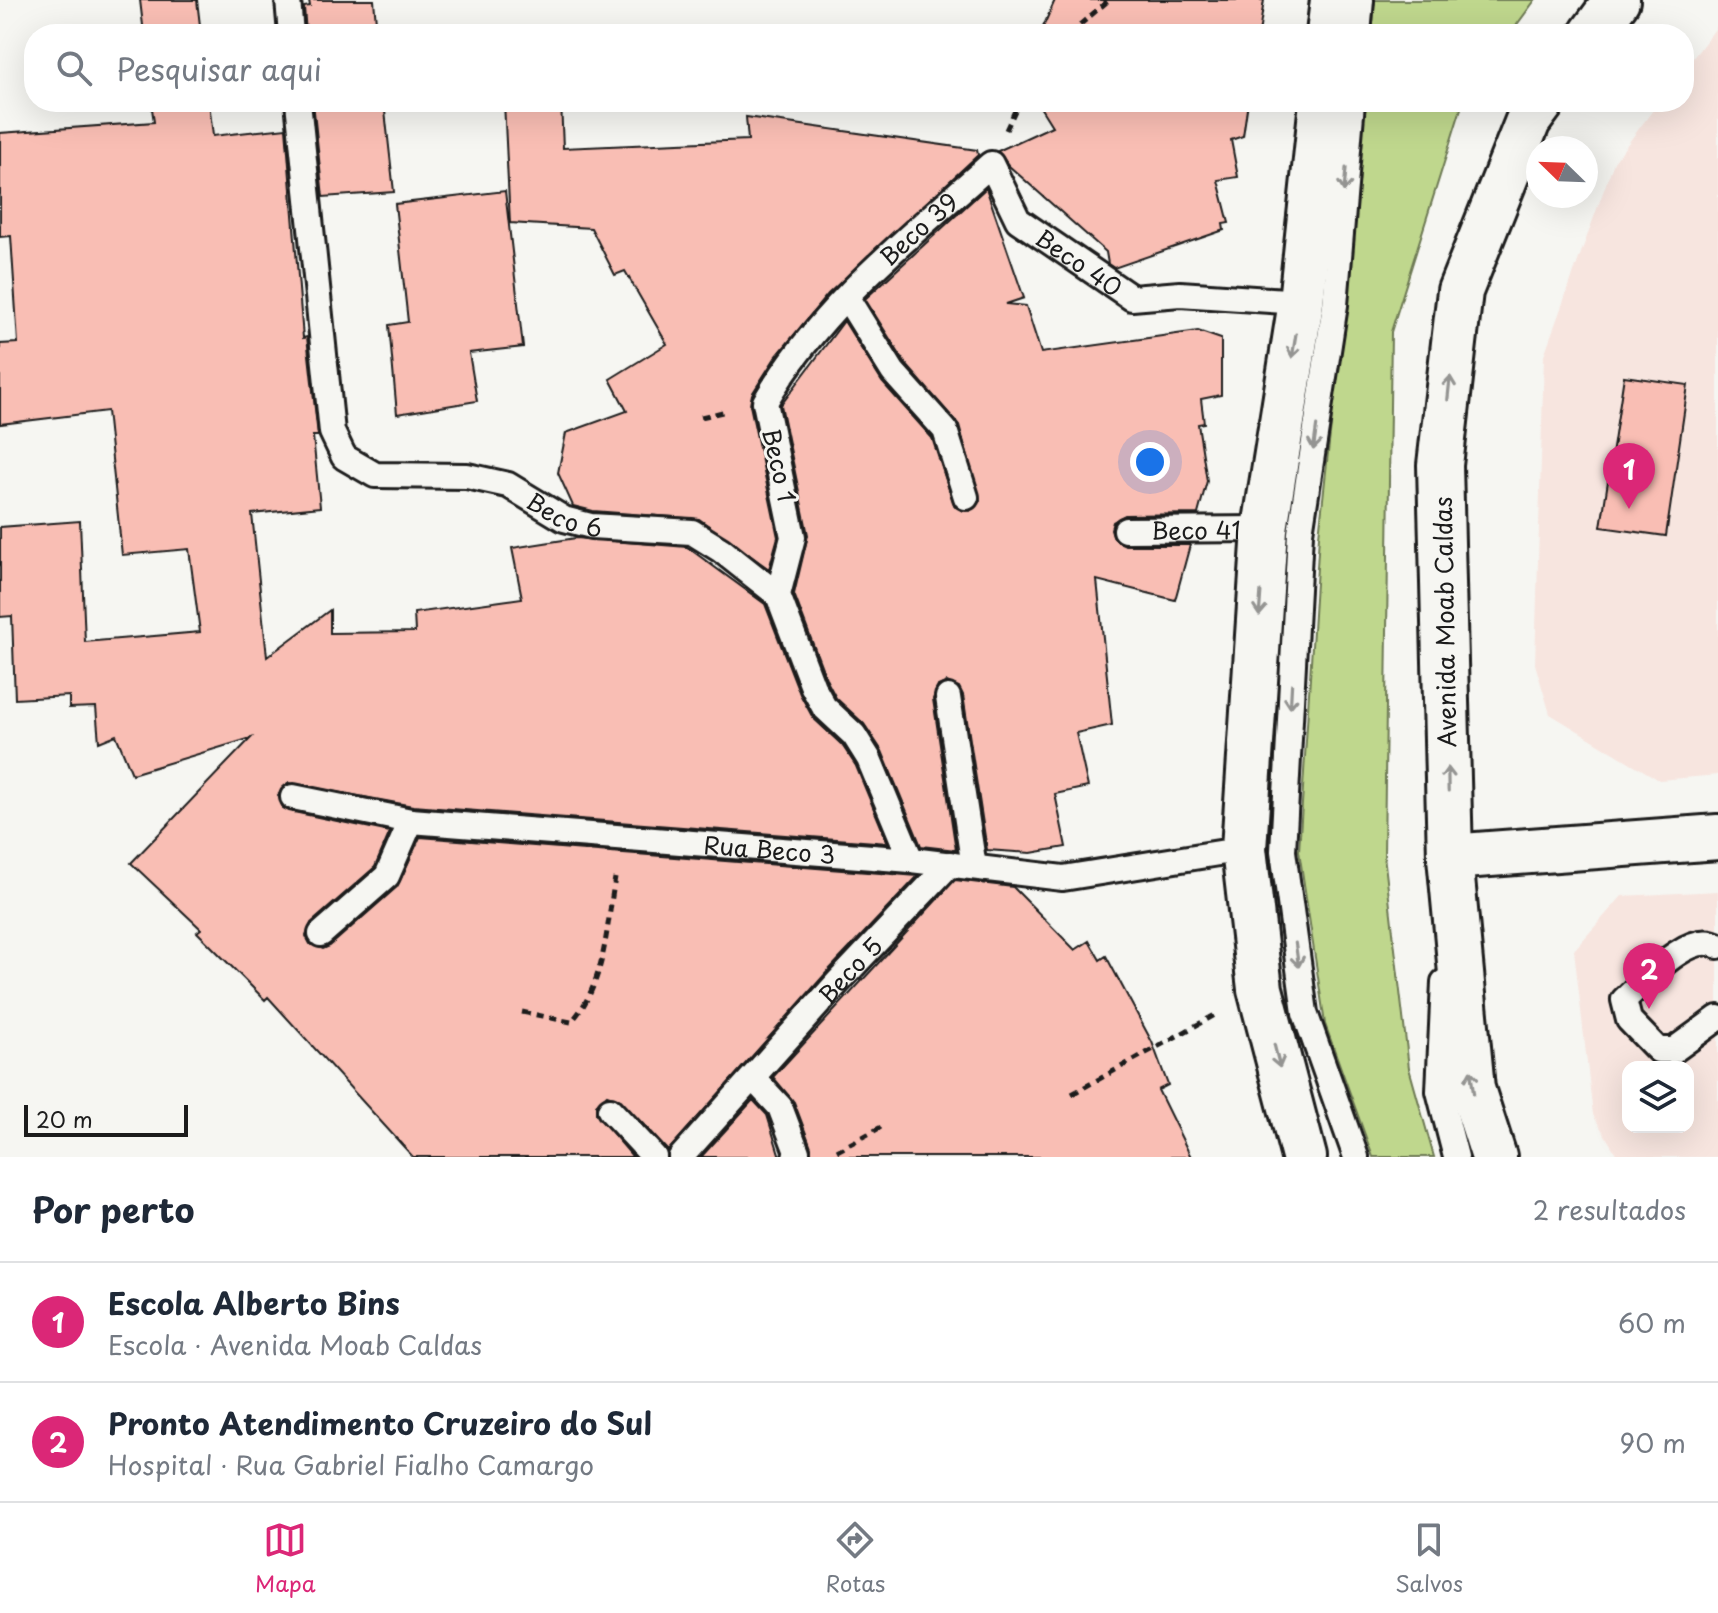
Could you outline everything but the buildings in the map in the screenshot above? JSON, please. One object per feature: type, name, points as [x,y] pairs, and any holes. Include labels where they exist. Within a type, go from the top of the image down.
[{"type":"main road","points":[[1330,24],[1333,0]]},
{"type":"main road","points":[[1599,24],[1617,0]]},
{"type":"main road","points":[[1293,1154],[1260,989],[1244,849],[1265,529],[1301,302],[1321,112]]},
{"type":"main road","name":"Avenida Moab Caldas","points":[[1494,1157],[1472,1089],[1450,857],[1440,465],[1460,291],[1528,121],[1535,112]]},
{"type":"main road","points":[[1450,857],[1718,837]]},
{"type":"lane","points":[[288,0],[290,24]]},
{"type":"lane","points":[[1359,24],[1361,0]]},
{"type":"lane","name":"Beco 6","points":[[299,112],[332,432],[344,457],[375,475],[467,476],[508,485],[564,519],[591,526],[692,532],[778,595]]},
{"type":"lane","points":[[1351,112],[1335,305],[1300,533],[1283,851],[1305,1013],[1356,1157]]},
{"type":"lane","name":"Beco 40","points":[[991,164],[1018,220],[1132,298],[1180,294],[1301,302]]},
{"type":"lane","name":"Beco 39","points":[[847,298],[882,261],[991,164]]},
{"type":"lane","points":[[847,298],[893,372],[945,430],[966,497]]},
{"type":"lane","name":"Beco 1","points":[[778,595],[793,537],[765,402],[787,364],[847,298]]},
{"type":"lane","name":"Beco 41","points":[[1126,530],[1265,529]]},
{"type":"lane","points":[[778,595],[813,687],[824,707],[854,735],[869,759],[911,860]]},
{"type":"lane","points":[[948,697],[962,866]]},
{"type":"lane","name":"Rua Beco 3","points":[[293,797],[411,821],[911,860],[1063,878],[1244,849]]},
{"type":"lane","points":[[321,934],[387,876],[411,821]]},
{"type":"lane","points":[[1450,857],[1439,1091],[1456,1157]]},
{"type":"lane","name":"Beco 5","points":[[681,1157],[753,1078],[962,866]]},
{"type":"lane","points":[[1718,946],[1710,941],[1691,943],[1624,1000],[1629,1020],[1658,1050],[1674,1050],[1718,1018]]},
{"type":"lane","points":[[753,1078],[780,1107],[797,1152],[795,1157]]},
{"type":"lane","points":[[610,1110],[654,1157]]},
{"type":"path","points":[[1081,24],[1109,0]]},
{"type":"path","points":[[522,1012],[571,1022],[588,1004],[597,982],[621,838]]},
{"type":"path","points":[[1072,1094],[1260,989]]},
{"type":"path","points":[[825,1157],[883,1126]]},
{"type":"shaded area","points":[[1718,25],[1718,775],[1659,780],[1550,714],[1535,664],[1544,355],[1614,162],[1652,112],[1694,112],[1694,57]]},
{"type":"shaded area","points":[[1718,891],[1718,1157],[1618,1157],[1593,1115],[1574,950],[1622,896]]},
{"type":"green space","points":[[1375,0],[1535,0],[1517,24],[1373,24]]},
{"type":"green space","points":[[1365,112],[1460,112],[1391,332],[1384,855],[1409,1068],[1434,1157],[1373,1157],[1325,1024],[1299,851],[1319,536]]},
{"type":"place","name":"Escola Alberto Bins","points":[[1629,509]]},
{"type":"place","name":"Pronto Atendimento Cruzeiro do Sul","points":[[1649,1009]]}]
